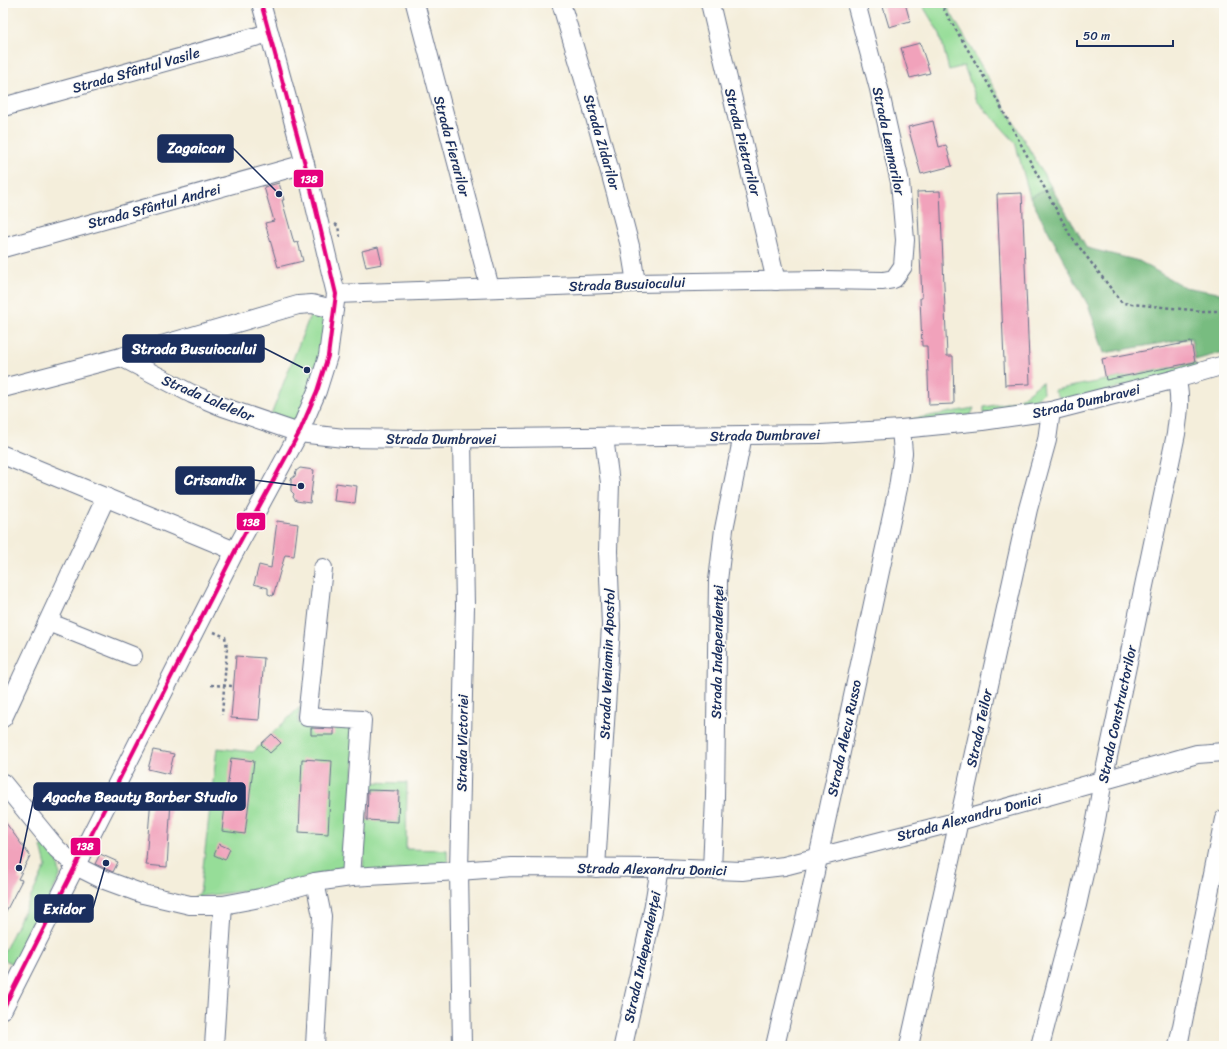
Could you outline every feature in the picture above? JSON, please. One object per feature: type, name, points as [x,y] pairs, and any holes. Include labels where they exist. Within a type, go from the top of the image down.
[{"type":"street","points":[[3,1009],[235,551],[299,433],[323,375],[328,356],[335,301],[305,164],[261,3]]},
{"type":"street","name":"Strada Fierarilor","points":[[415,3],[490,288]]},
{"type":"street","name":"Strada Zidarilor","points":[[561,3],[620,208],[630,246],[636,283]]},
{"type":"street","name":"Strada Pietrarilor","points":[[710,3],[776,281]]},
{"type":"street","name":"Strada Lemnarilor","points":[[856,3],[879,89],[900,182],[905,240],[903,266],[894,279]]},
{"type":"street","name":"Strada Sfântul Vasile","points":[[3,107],[269,33]]},
{"type":"street","name":"Strada Sfântul Andrei","points":[[3,248],[305,164]]},
{"type":"street","name":"Strada Busuiocului","points":[[3,388],[121,357],[298,305],[490,288],[636,283],[883,281],[894,279]]},
{"type":"street","name":"Strada Lalelelor","points":[[121,357],[192,394],[223,407],[299,433]]},
{"type":"street","name":"Strada Dumbravei","points":[[299,433],[344,438],[462,440],[743,436],[821,434],[901,429],[982,421],[1051,411],[1224,366]]},
{"type":"street","name":"Strada Constructorilor","points":[[1040,1046],[1077,905],[1096,820],[1103,780],[1176,434],[1180,401],[1176,379]]},
{"type":"street","name":"Strada Teilor","points":[[909,1046],[1028,509],[1047,440],[1051,411]]},
{"type":"street","name":"Strada Alecu Russo","points":[[775,1046],[804,923],[898,488],[903,453],[901,429]]},
{"type":"street","name":"Strada Independenţei","points":[[712,870],[715,797],[718,581],[724,529],[743,436]]},
{"type":"street","name":"Strada Veniamin Apostol","points":[[596,868],[610,626],[608,551],[610,483],[604,437]]},
{"type":"street","name":"Strada Victoriei","points":[[462,440],[465,606],[459,872],[462,1046]]},
{"type":"street","points":[[3,455],[235,551]]},
{"type":"street","points":[[3,718],[106,497]]},
{"type":"street","points":[[323,568],[307,717],[362,720],[351,877]]},
{"type":"street","points":[[48,622],[133,656]]},
{"type":"street","name":"Strada Alexandru Donici","points":[[3,783],[43,834],[75,865],[102,879],[143,894],[190,905],[223,905],[260,898],[315,882],[351,877],[459,872],[512,867],[660,868],[742,871],[784,866],[959,820],[1197,754],[1224,752]]},
{"type":"street","points":[[1178,1046],[1224,819]]},
{"type":"street","name":"Strada Independenței","points":[[623,1046],[653,910],[660,868]]},
{"type":"street","points":[[315,882],[322,916],[315,1046]]},
{"type":"street","points":[[214,1046],[223,905]]},
{"type":"path","points":[[940,3],[990,88],[1070,235],[1122,303],[1202,311],[1224,311]]},
{"type":"path","points":[[333,222],[338,226],[340,242]]},
{"type":"path","points":[[214,632],[225,637],[227,647],[222,715]]},
{"type":"path","points":[[211,685],[234,686]]},
{"type":"green space","points":[[921,3],[945,3],[1051,187],[1030,197],[1015,142],[977,101],[964,66],[949,70],[940,34]]},
{"type":"green space","points":[[1051,187],[1087,248],[1139,261],[1184,287],[1224,294],[1224,352],[1195,360],[1191,338],[1104,353],[1089,307],[1030,197]]},
{"type":"green space","points":[[311,313],[327,315],[321,366],[293,426],[271,415]]},
{"type":"green space","points":[[1195,363],[1197,368],[1074,399],[1060,398],[1054,390]]},
{"type":"green space","points":[[1042,382],[1043,393],[1027,408],[984,414],[984,407],[1017,401]]},
{"type":"green space","points":[[974,408],[971,415],[913,422],[913,419]]},
{"type":"green space","points":[[300,707],[298,723],[357,724],[347,866],[272,888],[194,897],[200,893],[217,748],[253,752]]},
{"type":"green space","points":[[366,782],[407,783],[406,849],[447,850],[448,867],[363,872]],"holes":[[[368,790],[399,791],[398,822],[367,820]]]},
{"type":"green space","points":[[45,842],[58,862],[60,876],[17,966],[3,959],[3,954],[46,866],[41,846]]},
{"type":"building","points":[[896,3],[905,3],[910,21],[889,27],[883,7]]},
{"type":"building","points":[[920,43],[930,73],[910,78],[901,48]]},
{"type":"building","points":[[933,121],[939,147],[946,145],[952,166],[921,174],[908,127]]},
{"type":"building","points":[[279,183],[284,200],[282,200],[294,243],[298,242],[303,261],[278,267],[265,223],[274,221],[264,187]]},
{"type":"building","points":[[940,191],[947,356],[953,356],[954,404],[929,405],[927,346],[922,346],[920,298],[922,298],[917,192]]},
{"type":"building","points":[[1022,193],[1030,384],[1005,385],[997,194]]},
{"type":"building","points":[[378,247],[382,264],[366,267],[362,251]]},
{"type":"building","points":[[1191,342],[1195,362],[1106,380],[1102,359]]},
{"type":"building","points":[[300,468],[314,470],[310,503],[296,501],[293,497],[294,494],[291,491],[291,479]]},
{"type":"building","points":[[336,483],[357,486],[355,503],[334,501]]},
{"type":"building","points":[[277,521],[298,524],[294,556],[285,555],[273,596],[268,594],[268,588],[254,584],[259,565],[271,568]]},
{"type":"building","points":[[236,656],[264,658],[259,720],[231,718]]},
{"type":"building","points":[[311,728],[334,729],[334,735],[311,735]]},
{"type":"building","points":[[272,734],[281,743],[270,753],[261,744]]},
{"type":"building","points":[[153,750],[174,754],[169,774],[148,769]]},
{"type":"building","points":[[231,758],[254,761],[245,834],[222,831]]},
{"type":"building","points":[[302,759],[332,761],[328,834],[299,832]]},
{"type":"building","points":[[368,790],[399,791],[398,822],[367,820]]},
{"type":"building","points":[[151,798],[171,800],[167,867],[146,865]]},
{"type":"building","points":[[3,819],[30,856],[18,879],[22,880],[3,917]]},
{"type":"building","points":[[219,844],[230,849],[225,860],[214,855]]},
{"type":"building","points":[[100,854],[118,862],[113,872],[95,864]]},
{"type":"transit line","name":"138","points":[[3,1009],[235,551],[299,433],[317,391],[328,356],[336,294],[305,164],[261,3]]},
{"type":"place","name":"Zagaican","points":[[279,194]]},
{"type":"place","name":"Strada Busuiocului","points":[[307,370]]},
{"type":"place","name":"Crisandix","points":[[301,486]]},
{"type":"place","name":"Exidor","points":[[106,863]]},
{"type":"place","name":"Agache Beauty Barber Studio","points":[[19,868]]}]
